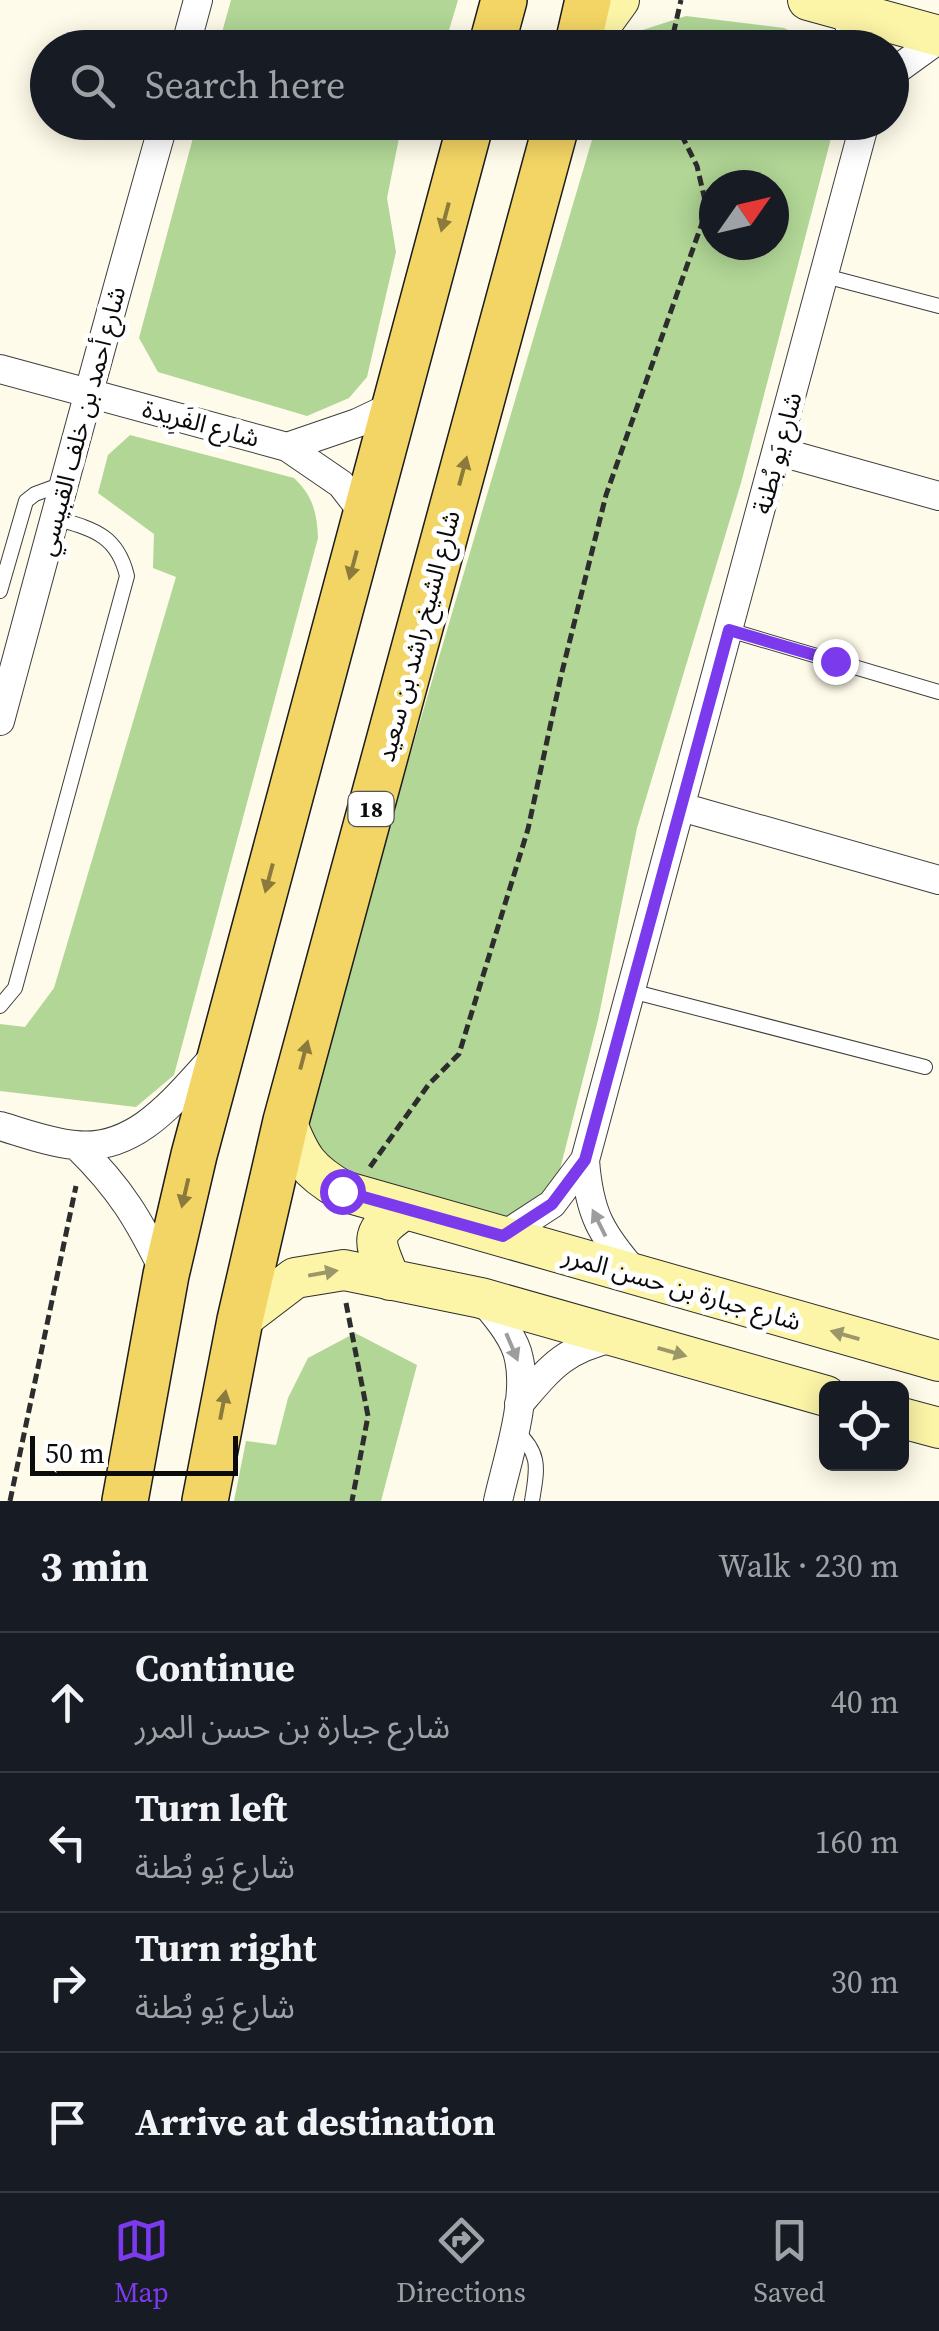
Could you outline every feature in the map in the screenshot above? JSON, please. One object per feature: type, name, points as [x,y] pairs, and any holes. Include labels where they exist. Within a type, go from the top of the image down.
[{"type":"main road","points":[[496,30],[504,0]]},
{"type":"main road","points":[[583,30],[588,0]]},
{"type":"main road","points":[[125,1501],[166,1276],[223,1047],[466,140]]},
{"type":"main road","name":"شارع الشيخ راشد بن سعيد","points":[[204,1501],[286,1121],[552,140]]},
{"type":"street","points":[[190,30],[198,0]]},
{"type":"street","points":[[595,30],[620,0]]},
{"type":"street","points":[[825,5],[939,38]]},
{"type":"street","points":[[825,5],[845,30]]},
{"type":"street","points":[[909,60],[939,38]]},
{"type":"street","name":"شارع أحمد بن خلف القبيسي","points":[[0,720],[159,140]]},
{"type":"street","name":"شارع يَو بُطنة","points":[[637,1276],[595,1220],[585,1160],[859,140]]},
{"type":"street","name":"شارع الفَرِيدة","points":[[0,369],[287,446],[340,484],[366,516]]},
{"type":"street","name":"شارع الفَرِيدة","points":[[287,446],[357,423],[395,405]]},
{"type":"street","points":[[778,451],[939,496]]},
{"type":"street","points":[[681,806],[939,880]]},
{"type":"street","points":[[0,1126],[77,1146],[127,1139],[153,1120],[223,1047]]},
{"type":"street","name":"شارع جبارة بن حسن المرر","points":[[286,1121],[298,1154],[316,1176],[342,1191],[939,1361]]},
{"type":"street","points":[[77,1146],[114,1182],[166,1276]]},
{"type":"street","name":"شارع يَو بُطنة","points":[[503,1236],[552,1204],[585,1160]]},
{"type":"street","points":[[390,1280],[376,1243],[382,1224],[404,1209]]},
{"type":"street","points":[[240,1320],[296,1278],[344,1270],[481,1298],[819,1394]]},
{"type":"street","points":[[481,1298],[502,1324],[519,1358],[516,1416],[498,1501]]},
{"type":"street","points":[[516,1416],[551,1366],[582,1346],[618,1337]]},
{"type":"street","points":[[909,1420],[939,1428]]},
{"type":"lane","points":[[825,276],[939,306]]},
{"type":"lane","points":[[0,591],[26,501],[66,483]]},
{"type":"lane","points":[[0,1006],[15,988],[126,576],[123,560],[97,530],[55,518]]},
{"type":"lane","points":[[729,630],[939,692]]},
{"type":"lane","points":[[631,991],[925,1067]]},
{"type":"lane","points":[[516,1416],[538,1466],[532,1501]]},
{"type":"path","points":[[674,30],[681,0]]},
{"type":"path","points":[[365,1174],[430,1084],[459,1054],[528,829],[560,676],[606,495],[706,209],[697,166],[684,140]]},
{"type":"path","points":[[10,1501],[76,1184]]},
{"type":"path","points":[[346,1292],[368,1416],[352,1501]]},
{"type":"green space","points":[[231,0],[458,0],[449,30],[223,30]]},
{"type":"green space","points":[[686,16],[788,30],[643,30]]},
{"type":"green space","points":[[192,140],[399,140],[387,198],[396,252],[367,377],[349,398],[307,416],[158,372],[139,338]]},
{"type":"green space","points":[[592,140],[831,140],[741,483],[637,828],[598,1020],[541,1244],[351,1191],[298,1134]]},
{"type":"green space","points":[[130,435],[294,478],[313,505],[318,538],[174,1075],[136,1107],[0,1091],[0,1024],[25,1027],[54,988],[176,577],[153,568],[154,534],[98,493],[108,455]]},
{"type":"green space","points":[[355,1333],[417,1365],[381,1501],[234,1501],[246,1441],[276,1445],[288,1398],[308,1358]]},
{"type":"route","points":[[342,1191],[503,1236],[552,1204],[585,1160],[729,630],[835,661]]}]
